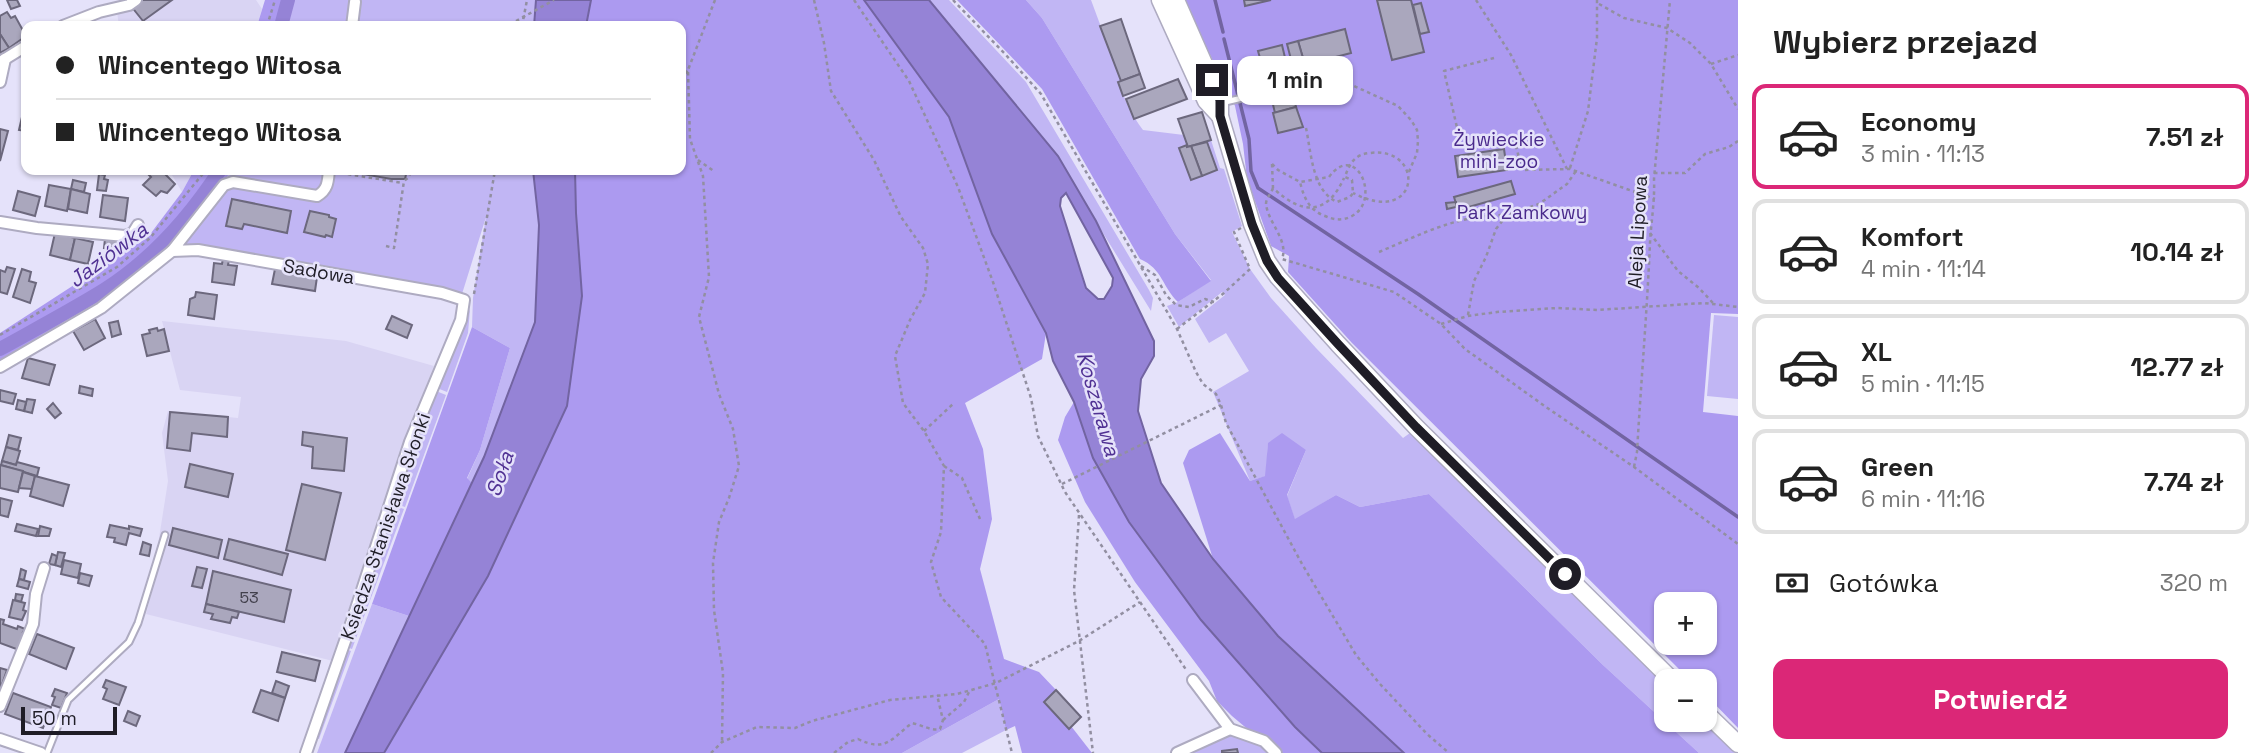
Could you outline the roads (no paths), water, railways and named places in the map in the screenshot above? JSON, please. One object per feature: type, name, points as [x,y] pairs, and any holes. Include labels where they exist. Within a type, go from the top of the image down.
[{"type":"main road","points":[[1160,0],[1206,100],[1224,107]]},
{"type":"main road","points":[[1176,0],[1224,107],[1252,224],[1267,261],[1278,278],[1426,437],[1662,669]]},
{"type":"main road","points":[[1717,724],[1738,744]]},
{"type":"street","points":[[76,21],[118,4],[129,5],[136,0]]},
{"type":"street","points":[[353,21],[355,2]]},
{"type":"street","points":[[0,82],[3,60],[21,49]]},
{"type":"street","points":[[0,367],[101,308],[172,251],[224,185],[233,182],[317,196],[324,193],[328,175]]},
{"type":"street","points":[[0,222],[125,236],[133,233],[138,225]]},
{"type":"street","name":"Sadowa","points":[[172,251],[198,250],[442,293],[464,300]]},
{"type":"street","name":"Księdza Stanisława Słonki","points":[[306,753],[411,442],[461,320],[464,300]]},
{"type":"street","points":[[0,706],[33,624],[36,594],[44,568]]},
{"type":"street","points":[[1193,680],[1230,729],[1264,741],[1276,753]]},
{"type":"street","points":[[1177,753],[1230,729]]},
{"type":"street","points":[[0,739],[41,753]]},
{"type":"lane","points":[[1224,107],[1255,95]]},
{"type":"lane","points":[[47,753],[68,700],[129,642],[138,622],[165,535]]},
{"type":"water","points":[[536,0],[591,0],[587,21],[534,21]]},
{"type":"water","name":"Koszarawa","points":[[864,0],[929,0],[1058,156],[1096,221],[1154,341],[1154,356],[1141,379],[1138,411],[1161,483],[1213,559],[1278,636],[1404,753],[1322,753],[1295,727],[1201,620],[1129,522],[1093,458],[1074,402],[1053,361],[1046,333],[992,234],[949,117]],"holes":[[[1066,193],[1113,278],[1112,286],[1104,299],[1098,299],[1086,288],[1060,206],[1061,198]]]},
{"type":"water","name":"Soła","points":[[534,175],[575,175],[582,296],[567,406],[488,576],[384,753],[345,753],[484,457],[535,322],[539,225]]},
{"type":"waterway","name":"Jaziówka","points":[[282,21],[288,0]]},
{"type":"waterway","points":[[1215,0],[1223,32]]},
{"type":"waterway","points":[[1224,39],[1249,139],[1251,171],[1258,188],[1418,294],[1738,517]]},
{"type":"waterway","name":"Jaziówka","points":[[0,349],[104,290],[138,265],[183,220],[216,175]]},
{"type":"park label","name":"Żywieckie mini-zoo","points":[[1499,150]]},
{"type":"park label","name":"Park Zamkowy","points":[[1522,212]]}]
